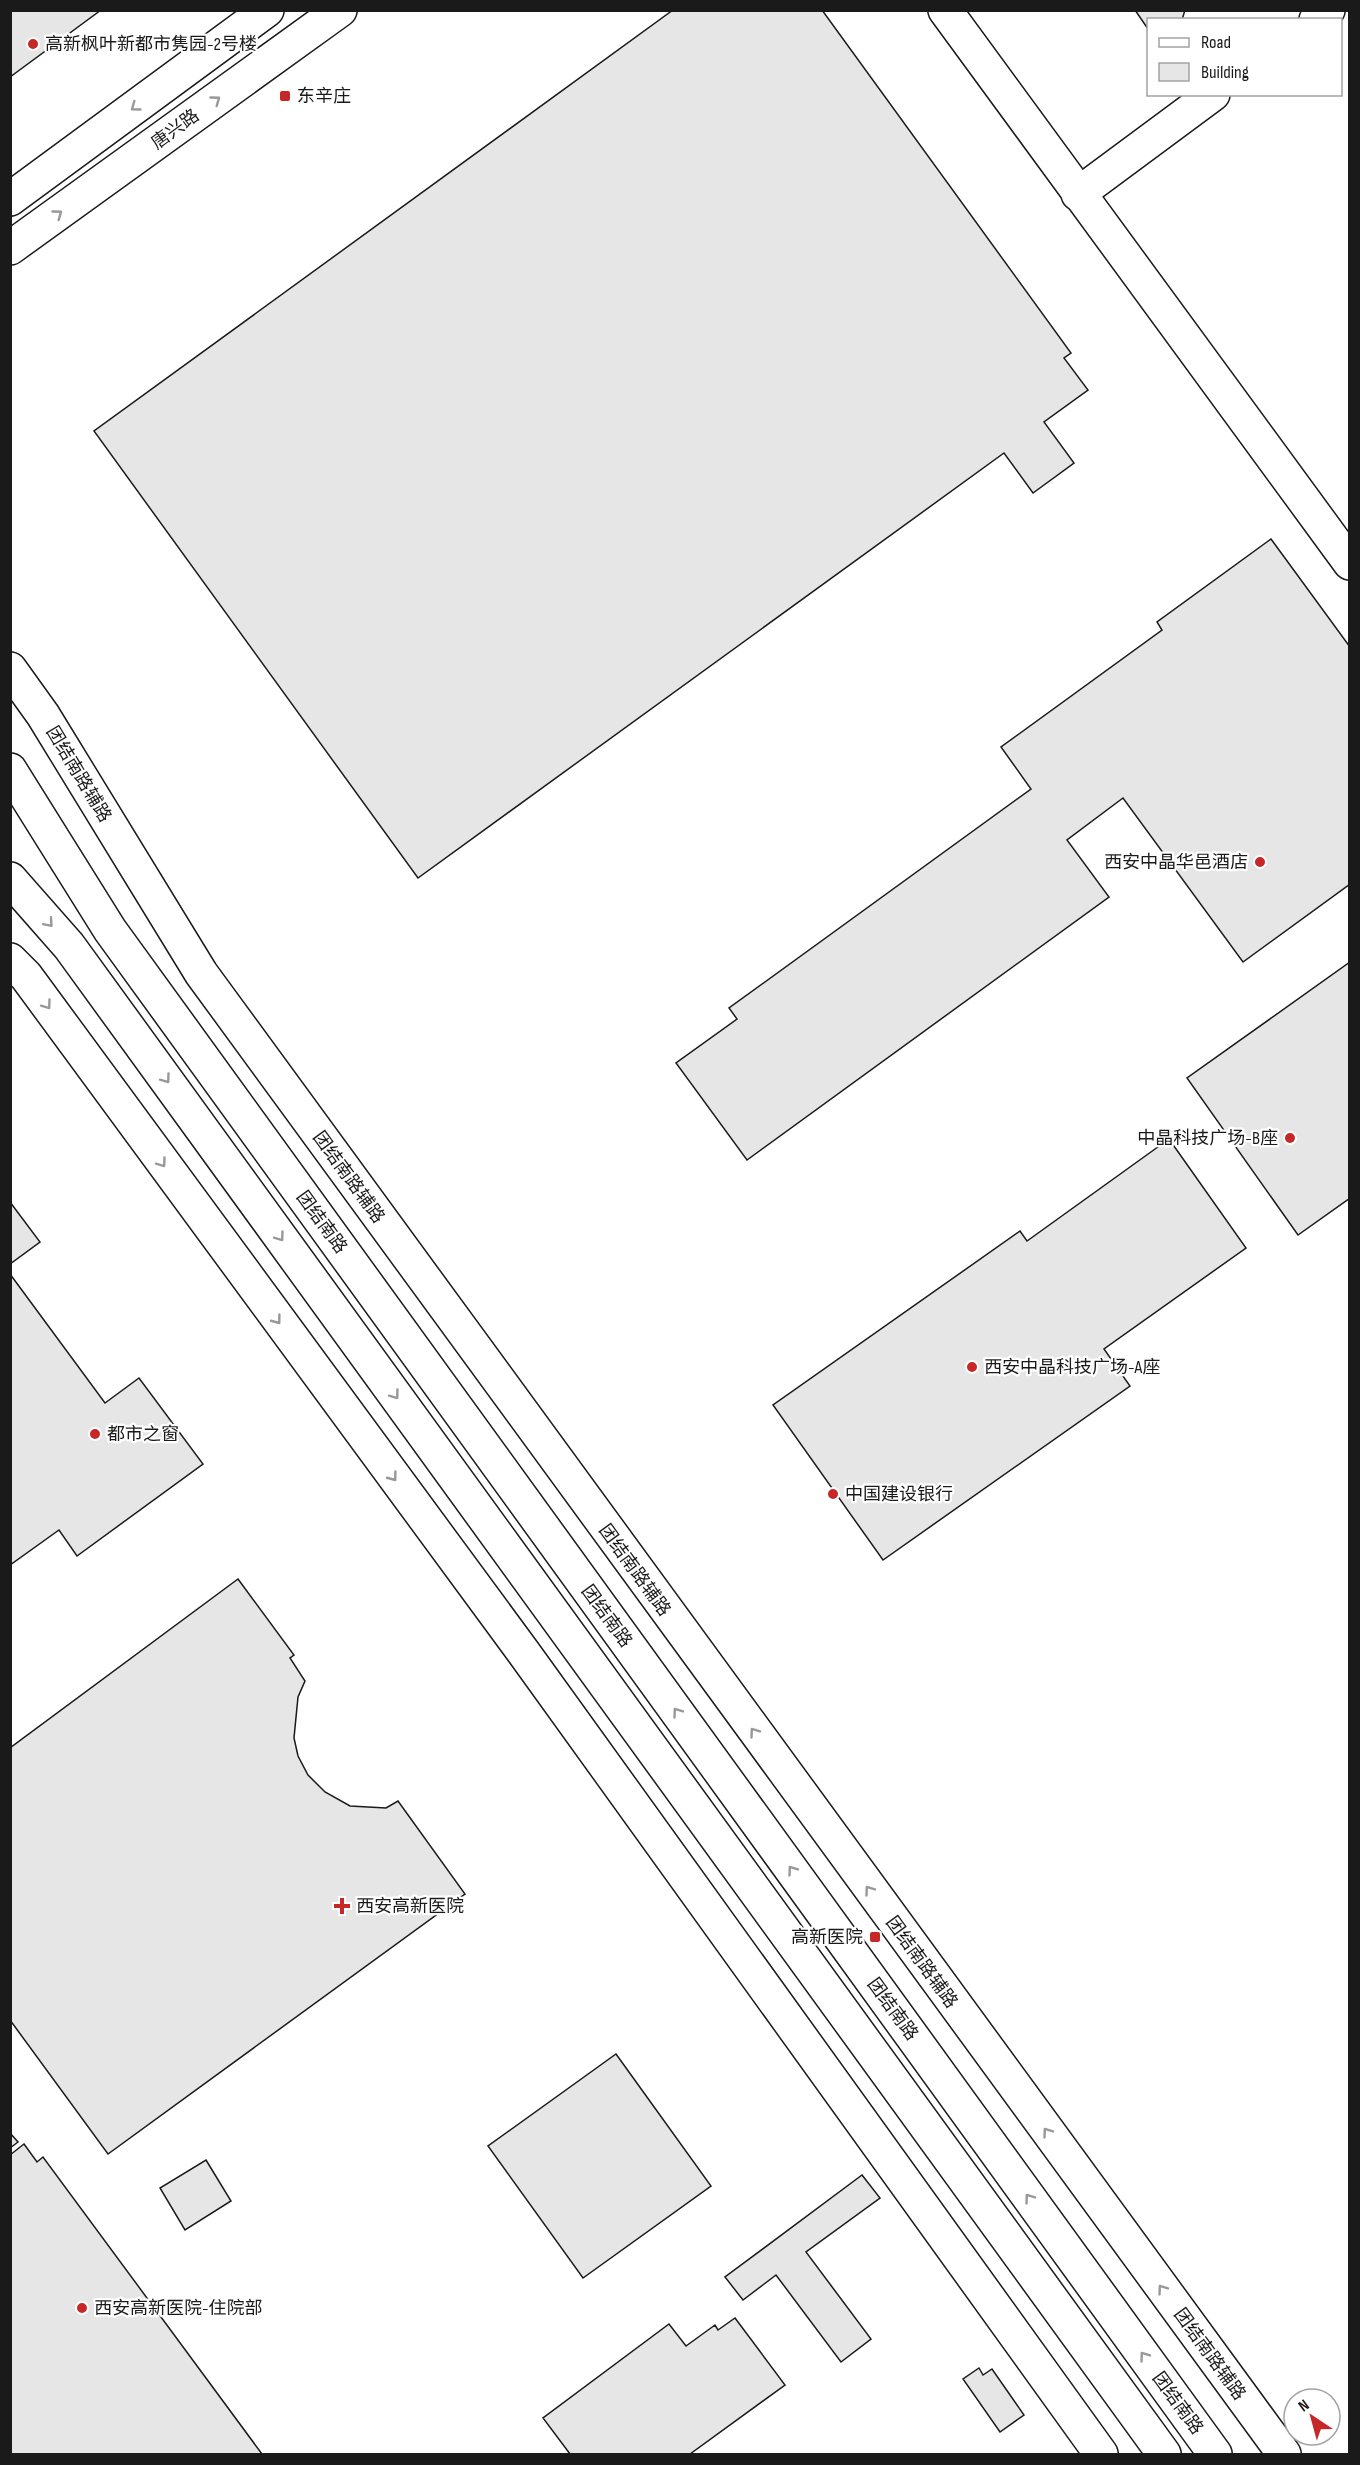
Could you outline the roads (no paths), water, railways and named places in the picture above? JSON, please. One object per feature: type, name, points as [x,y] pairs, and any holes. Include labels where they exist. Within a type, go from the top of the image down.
[{"type":"street","points":[[10,199],[267,10]]},
{"type":"street","name":"唐兴路","points":[[10,248],[340,10]]},
{"type":"street","points":[[945,10],[1350,563]]},
{"type":"street","points":[[1078,194],[1210,96]]},
{"type":"street","name":"团结南路辅路","points":[[10,669],[43,715],[201,973],[1284,2454]]},
{"type":"street","name":"团结南路","points":[[10,770],[110,930],[1215,2454]]},
{"type":"street","points":[[10,879],[69,946],[1164,2454]]},
{"type":"street","points":[[10,960],[26,976],[524,1653],[1101,2454]]},
{"type":"place","name":"高新枫叶新都市隽园-2号楼","points":[[33,44]]},
{"type":"place","name":"东辛庄","points":[[285,96]]},
{"type":"place","name":"西安中晶华邑酒店","points":[[1260,862]]},
{"type":"place","name":"中晶科技广场-B座","points":[[1290,1138]]},
{"type":"place","name":"西安中晶科技广场-A座","points":[[972,1367]]},
{"type":"place","name":"都市之窗","points":[[95,1434]]},
{"type":"place","name":"中国建设银行","points":[[833,1494]]},
{"type":"place","name":"西安高新医院","points":[[342,1906]]},
{"type":"place","name":"高新医院","points":[[875,1937]]},
{"type":"place","name":"西安高新医院-住院部","points":[[82,2308]]}]
